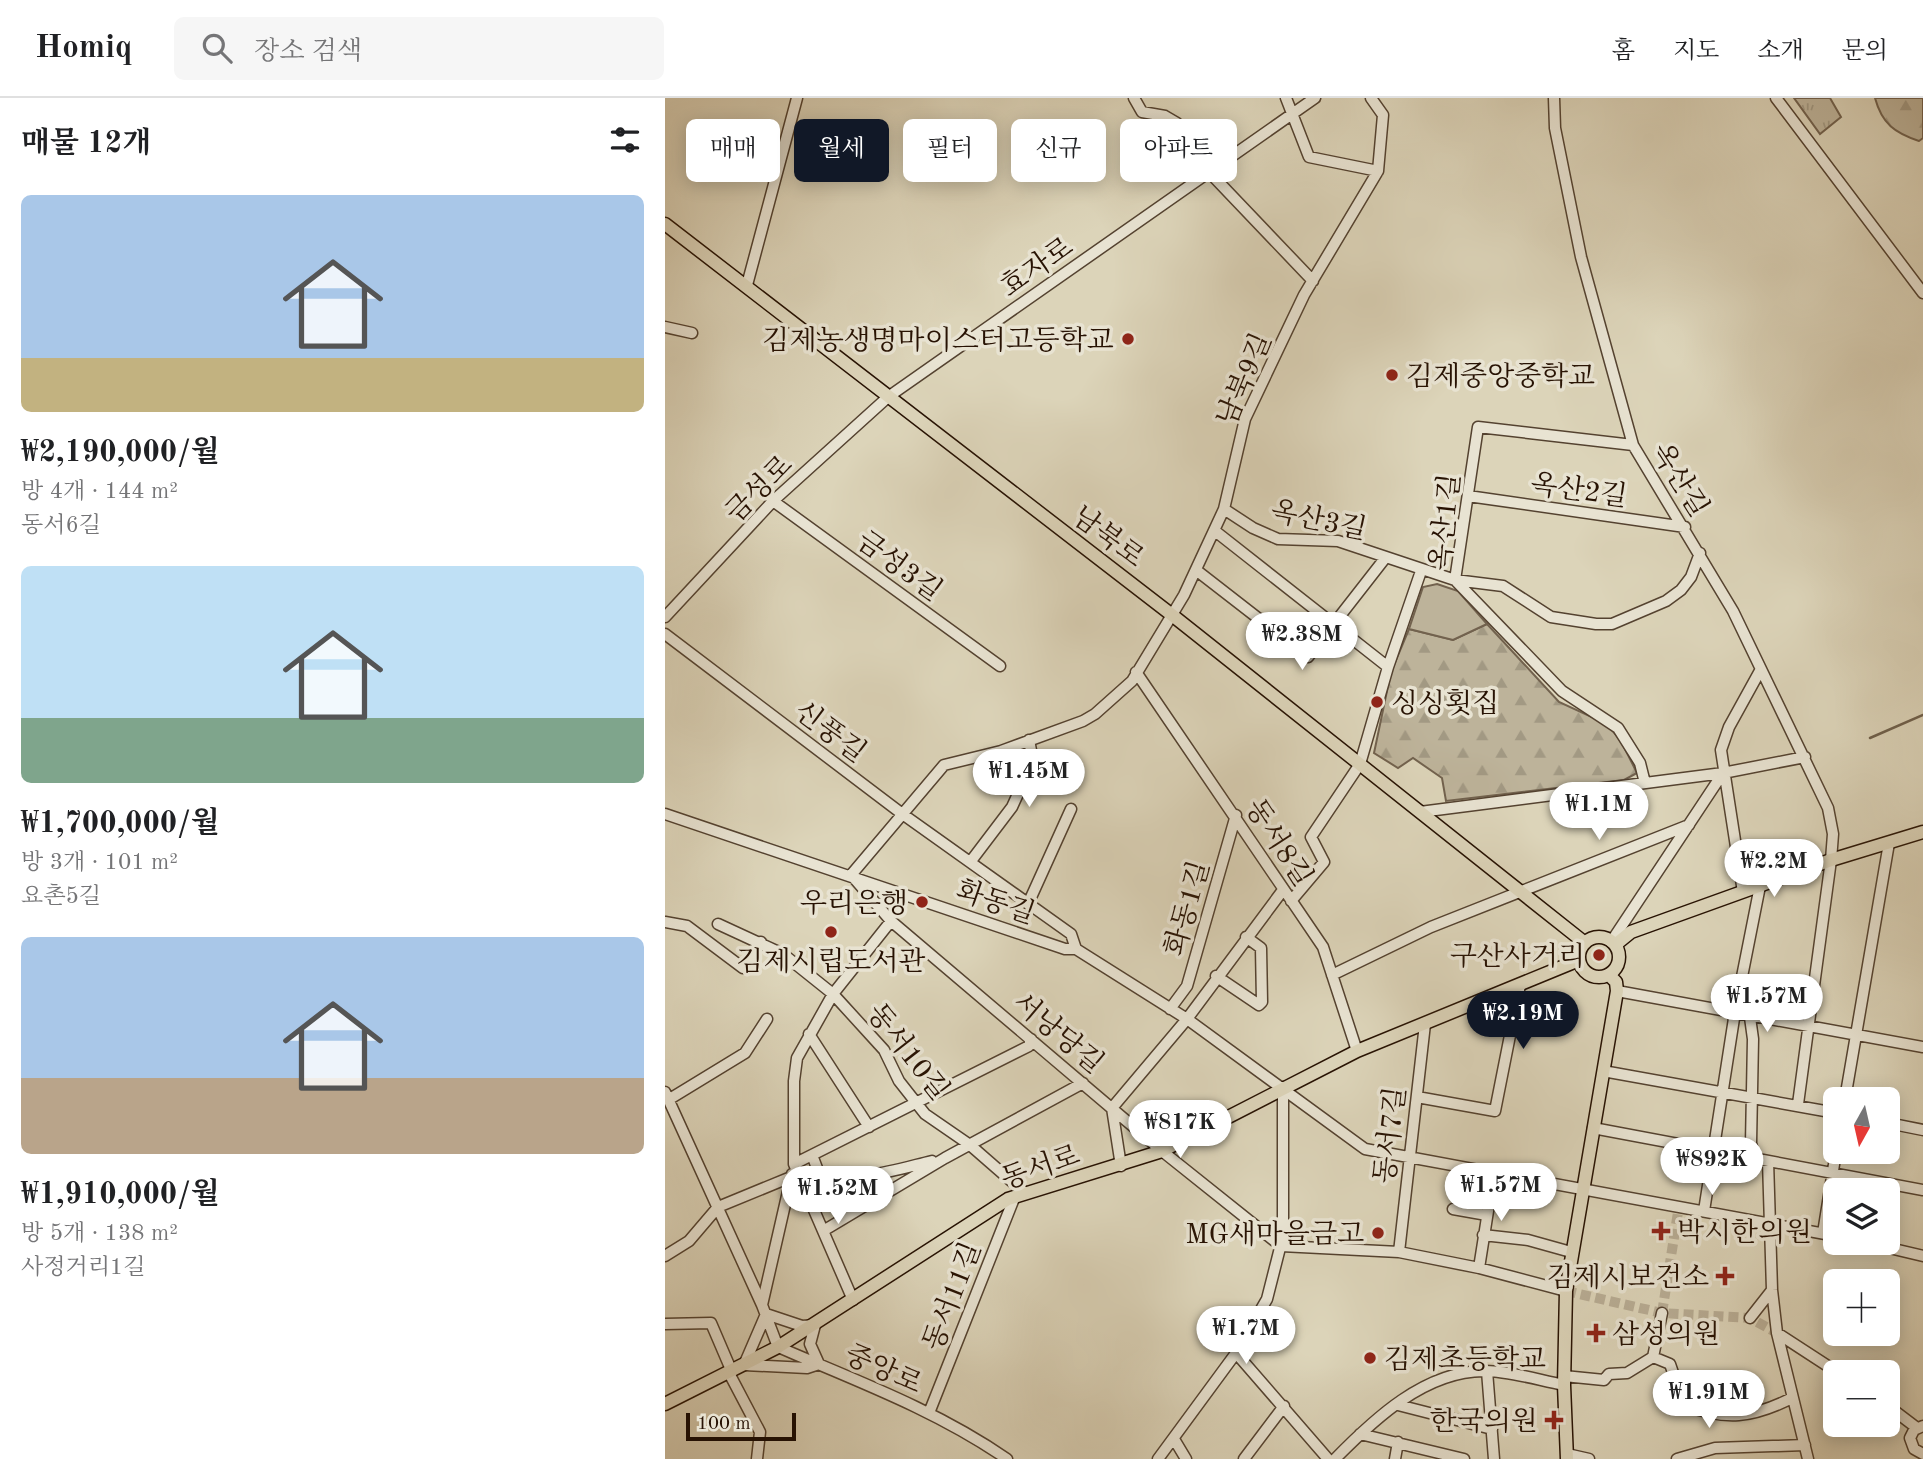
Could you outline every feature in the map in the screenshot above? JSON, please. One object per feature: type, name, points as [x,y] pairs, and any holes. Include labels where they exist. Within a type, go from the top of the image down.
[{"type":"main road","name":"남북로","points":[[665,224],[1173,615],[1585,943]]},
{"type":"main road","points":[[1613,944],[1631,933],[1759,886],[1831,860],[1923,832]]},
{"type":"main road","points":[[1567,1456],[1564,1380],[1566,1291],[1570,1252],[1617,991],[1616,982],[1609,975],[1590,975],[1579,960],[1585,943],[1598,937],[1613,944],[1619,959],[1609,975]]},
{"type":"main road","name":"동서로","points":[[665,1404],[778,1347],[1020,1195],[1121,1166],[1162,1151],[1357,1051],[1579,960]]},
{"type":"street","points":[[747,285],[797,98]]},
{"type":"street","points":[[1134,98],[1142,111],[1170,119]]},
{"type":"street","points":[[1286,98],[1308,157],[1377,171],[1383,115],[1371,98]]},
{"type":"street","name":"효자로","points":[[1237,154],[1315,98]]},
{"type":"street","name":"옥산길","points":[[1554,98],[1555,128],[1581,257],[1633,444],[1700,553],[1805,757],[1828,808],[1833,834],[1831,860]]},
{"type":"street","points":[[1776,98],[1923,293]]},
{"type":"street","name":"남북9길","points":[[851,875],[944,765],[1001,751],[1095,715],[1132,681],[1173,615],[1215,531],[1224,509],[1245,419],[1313,282],[1377,171]]},
{"type":"street","name":"효자로","points":[[888,397],[1197,182]]},
{"type":"street","points":[[1219,182],[1313,282]]},
{"type":"street","points":[[665,327],[692,333]]},
{"type":"street","name":"금성로","points":[[665,617],[773,501],[888,397]]},
{"type":"street","name":"옥산1길","points":[[1633,444],[1478,427],[1455,580],[1563,691],[1618,728],[1640,764],[1645,783]]},
{"type":"street","name":"옥산2길","points":[[1468,496],[1685,527]]},
{"type":"street","name":"금성3길","points":[[773,501],[1000,666]]},
{"type":"street","name":"옥산3길","points":[[1224,509],[1252,528],[1279,539],[1338,541],[1421,571],[1455,580],[1503,586],[1542,614],[1551,617],[1612,624],[1666,601],[1681,590],[1691,577],[1700,553]]},
{"type":"street","points":[[1215,531],[1388,667]]},
{"type":"street","points":[[1196,570],[1308,657],[1386,557]]},
{"type":"street","points":[[1291,901],[1324,862],[1311,837],[1360,764],[1379,707],[1388,667],[1421,571]]},
{"type":"street","name":"신풍길","points":[[665,634],[901,813],[1070,934],[1076,949]]},
{"type":"street","points":[[1743,892],[1721,750],[1729,727],[1761,668]]},
{"type":"street","name":"동서8길","points":[[1136,672],[1323,947],[1357,1051]]},
{"type":"street","points":[[971,861],[1012,807],[1033,761],[1029,740]]},
{"type":"street","points":[[1420,812],[1723,774],[1805,757]]},
{"type":"street","points":[[1613,944],[1723,774]]},
{"type":"street","points":[[1028,904],[1071,809]]},
{"type":"street","name":"화동길","points":[[665,814],[1065,949],[1076,949],[1187,1019],[1365,1149],[1823,1233]]},
{"type":"street","name":"화동1길","points":[[1170,1009],[1187,986],[1236,816]]},
{"type":"street","points":[[1332,975],[1431,927],[1689,825]]},
{"type":"street","points":[[1847,1087],[1889,843]]},
{"type":"street","points":[[1798,1104],[1811,1025],[1831,860]]},
{"type":"street","name":"서낭당길","points":[[851,875],[891,921],[1162,1151],[1281,1246]]},
{"type":"street","points":[[1704,1211],[1735,1013],[1759,886]]},
{"type":"street","points":[[1121,1166],[1112,1108],[1187,1019],[1216,976],[1283,890]]},
{"type":"street","points":[[764,1309],[802,1326],[815,1325],[810,1344],[819,1364],[807,1368],[744,1365],[764,1309],[794,1164],[794,1081],[797,1058],[834,993],[891,921]]},
{"type":"street","points":[[665,922],[687,926],[743,968],[761,942]]},
{"type":"street","name":"동서10길","points":[[718,924],[783,954],[834,993],[884,1050],[899,1081],[925,1114],[970,1145],[1020,1195]]},
{"type":"street","points":[[1216,976],[1259,1005],[1262,1002],[1261,948],[1246,937]]},
{"type":"street","points":[[1743,973],[1751,1016],[1754,1066],[1751,1143],[1755,1159]]},
{"type":"street","points":[[1417,1097],[1496,1111],[1520,985]]},
{"type":"street","points":[[1617,991],[1923,1047]]},
{"type":"street","points":[[767,1019],[745,1054],[666,1096],[764,1309],[778,1347]]},
{"type":"street","name":"동서7길","points":[[1399,1252],[1425,1024]]},
{"type":"street","points":[[809,1034],[869,1127]]},
{"type":"street","points":[[794,1164],[1029,1045],[1031,1039]]},
{"type":"street","points":[[1603,1071],[1823,1110]]},
{"type":"street","points":[[823,1231],[945,1158],[1083,1083]]},
{"type":"street","points":[[1158,1459],[1236,1353],[1267,1299],[1281,1246],[1283,1087]]},
{"type":"street","points":[[1901,1126],[1923,1130]]},
{"type":"street","points":[[1593,1128],[1923,1190]]},
{"type":"street","points":[[812,1155],[820,1176],[839,1179],[871,1176],[945,1158]]},
{"type":"street","points":[[1768,1161],[1772,1290],[1777,1333],[1808,1459]]},
{"type":"street","points":[[794,1164],[853,1300]]},
{"type":"street","points":[[1832,1178],[1834,1164]]},
{"type":"street","points":[[1479,1268],[1494,1173]]},
{"type":"street","points":[[665,1256],[689,1241],[718,1207],[791,1177]]},
{"type":"street","name":"동서11길","points":[[929,1413],[1020,1195]]},
{"type":"street","points":[[1453,1209],[1487,1215]]},
{"type":"street","points":[[1483,1236],[1528,1240],[1570,1252]]},
{"type":"street","points":[[1281,1246],[1399,1252],[1479,1268],[1566,1291]]},
{"type":"street","points":[[1900,1250],[1923,1255]]},
{"type":"street","points":[[1750,1318],[1772,1290]]},
{"type":"street","points":[[1335,1459],[1360,1434],[1439,1378],[1487,1371],[1564,1380],[1604,1380],[1609,1374],[1627,1373],[1653,1357],[1662,1313]]},
{"type":"street","points":[[665,1324],[711,1323],[730,1372],[760,1432],[757,1459]]},
{"type":"street","points":[[1777,1333],[1823,1363]]},
{"type":"street","name":"중앙로","points":[[778,1347],[890,1392],[1002,1458]]},
{"type":"street","points":[[1236,1353],[1328,1459]]},
{"type":"street","points":[[1653,1357],[1671,1364],[1680,1383],[1684,1405],[1713,1415],[1727,1418],[1746,1415],[1792,1398]]},
{"type":"street","points":[[1487,1371],[1494,1459]]},
{"type":"street","points":[[1398,1405],[1492,1429]]},
{"type":"street","points":[[1244,1459],[1284,1406]]},
{"type":"street","points":[[1900,1414],[1920,1427],[1910,1438],[1917,1455]]},
{"type":"street","points":[[1360,1434],[1464,1459]]},
{"type":"street","points":[[1174,1439],[1186,1459]]},
{"type":"street","points":[[1395,1459],[1398,1443]]},
{"type":"street","points":[[1677,1459],[1715,1448],[1805,1445]]},
{"type":"street","points":[[1567,1456],[1589,1459]]},
{"type":"green space","points":[[1794,98],[1830,98],[1841,117],[1820,134]]},
{"type":"green space","points":[[1875,98],[1923,98],[1923,138],[1919,141],[1896,131],[1881,115]]},
{"type":"green space","points":[[1437,584],[1458,591],[1487,624],[1453,640],[1409,629],[1423,587]]},
{"type":"green space","points":[[1487,624],[1559,702],[1607,724],[1621,741],[1637,773],[1624,780],[1446,801],[1442,778],[1413,758],[1398,768],[1374,753],[1391,672],[1409,629],[1453,640]]},
{"type":"waterway","points":[[1870,738],[1923,715]]},
{"type":"tunnel","points":[[1662,1313],[1679,1206]]},
{"type":"tunnel","points":[[1566,1291],[1662,1313],[1750,1318],[1777,1333]]},
{"type":"place","name":"김제농생명마이스터고등학교","points":[[1128,339]]},
{"type":"place","name":"김제중앙중학교","points":[[1392,375]]},
{"type":"place","name":"싱싱횟집","points":[[1377,702]]},
{"type":"place","name":"우리은행","points":[[922,902]]},
{"type":"place","name":"김제시립도서관","points":[[831,932]]},
{"type":"place","name":"구산사거리","points":[[1599,955]]},
{"type":"place","name":"박시한의원","points":[[1661,1231]]},
{"type":"place","name":"MG새마을금고","points":[[1378,1233]]},
{"type":"place","name":"김제시보건소","points":[[1725,1276]]},
{"type":"place","name":"삼성의원","points":[[1596,1333]]},
{"type":"place","name":"김제초등학교","points":[[1370,1358]]},
{"type":"place","name":"한국의원","points":[[1554,1420]]}]
